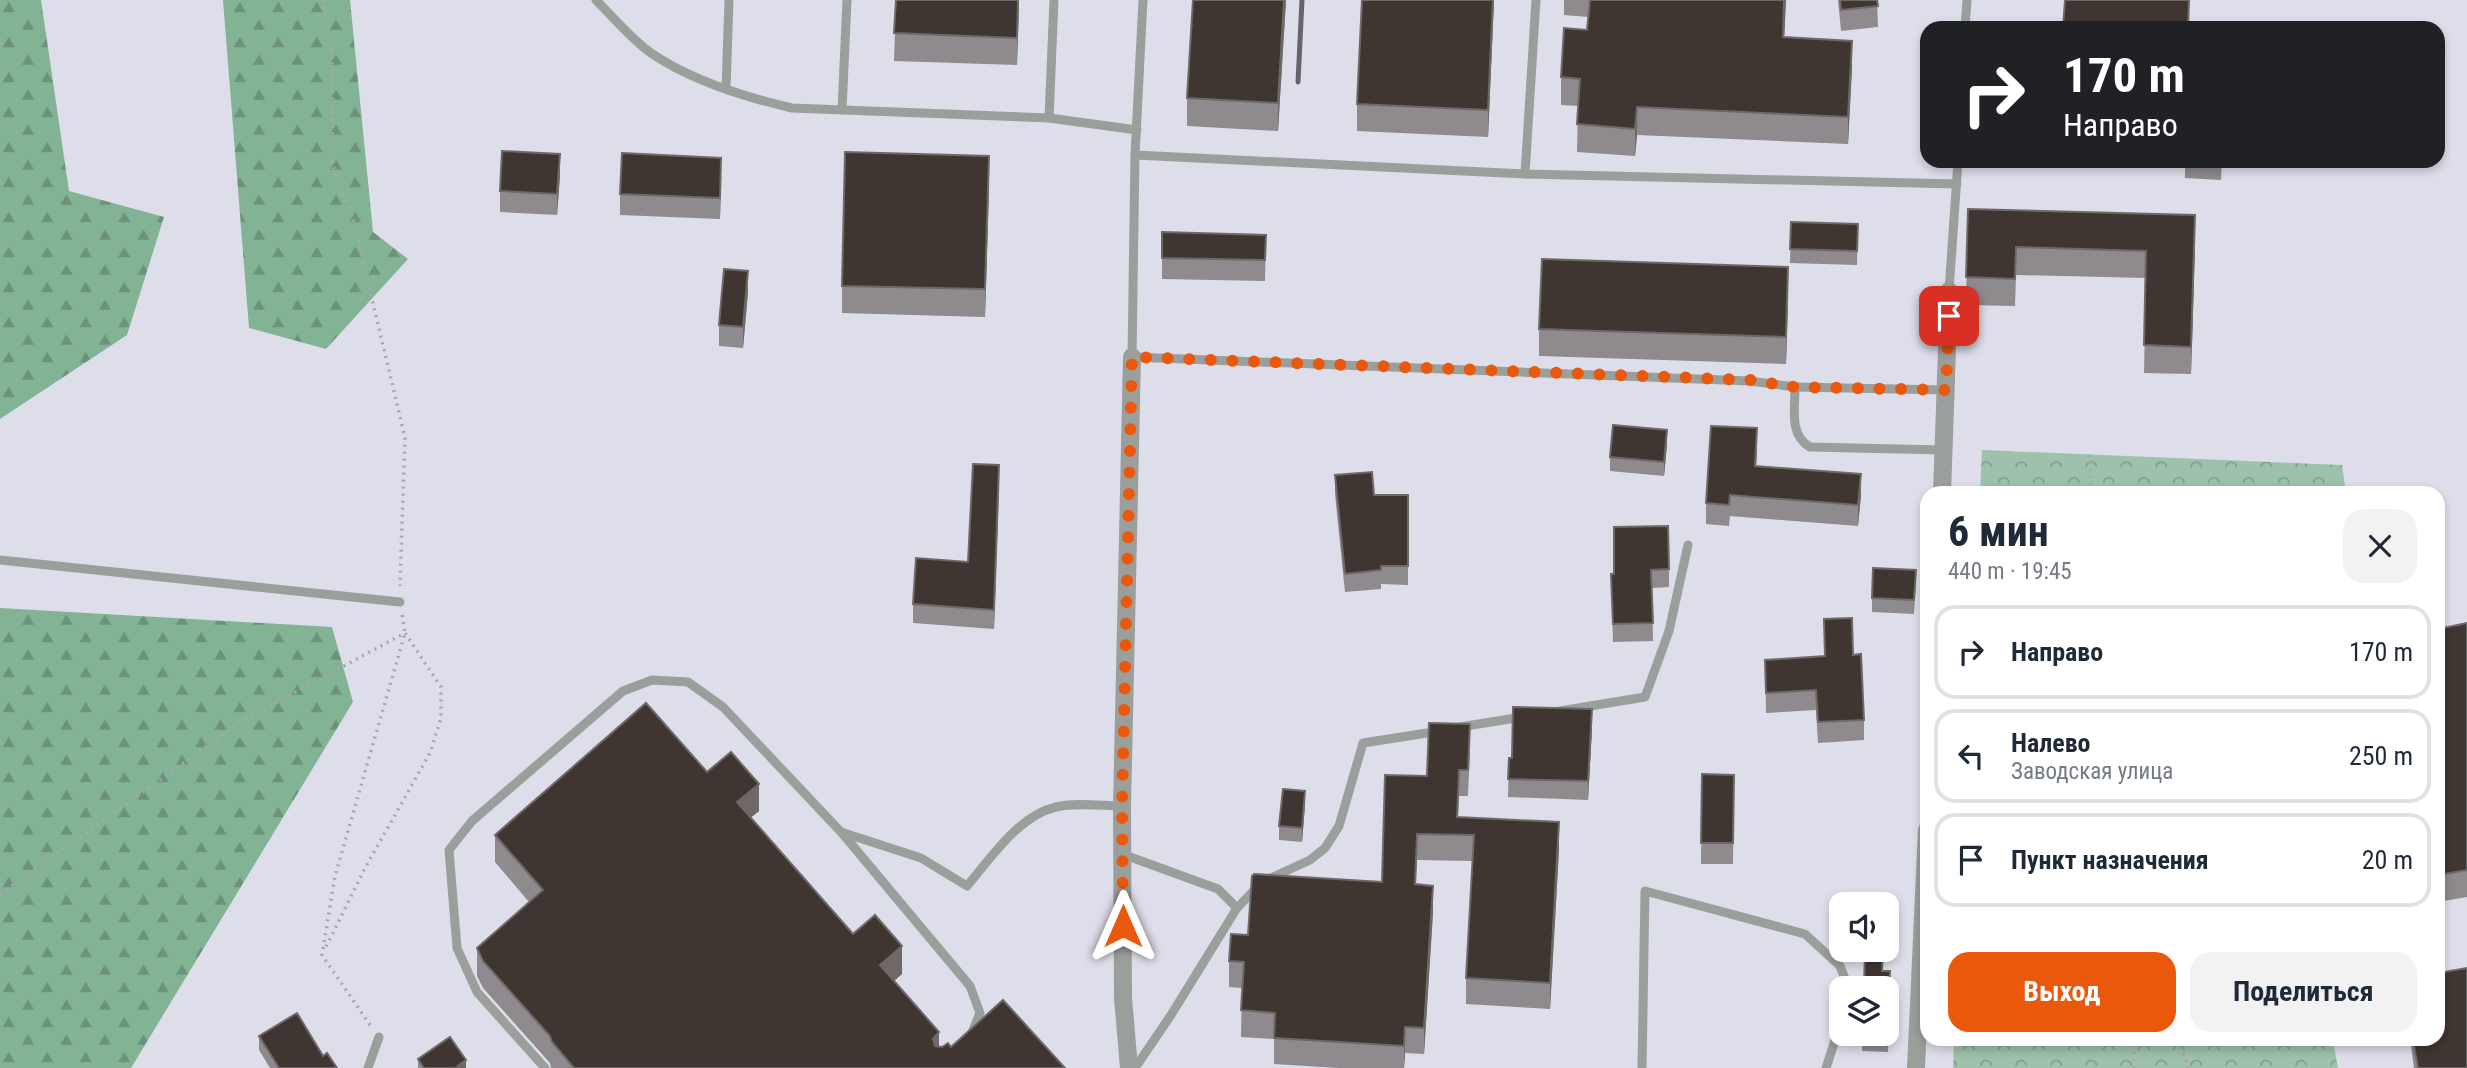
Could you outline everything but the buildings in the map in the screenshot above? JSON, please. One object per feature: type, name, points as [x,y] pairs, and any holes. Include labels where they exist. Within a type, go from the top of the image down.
[{"type":"street","points":[[1942,486],[1949,291]]},
{"type":"street","points":[[1129,1068],[1123,998],[1122,806],[1132,357]]},
{"type":"street","points":[[1916,1068],[1920,981]]},
{"type":"lane","points":[[596,0],[649,52],[675,67],[752,99],[792,108],[1049,118],[1137,130]]},
{"type":"lane","points":[[726,89],[729,0]]},
{"type":"lane","points":[[842,110],[847,0]]},
{"type":"lane","points":[[1049,118],[1054,0]]},
{"type":"lane","points":[[1143,0],[1135,155],[1132,357],[1750,380],[1795,387],[1946,390]]},
{"type":"lane","points":[[1525,174],[1536,0]]},
{"type":"lane","points":[[1966,21],[1967,0]]},
{"type":"lane","points":[[1135,155],[1525,174],[1957,184]]},
{"type":"lane","points":[[1949,291],[1958,168]]},
{"type":"lane","points":[[1795,387],[1796,433],[1801,442],[1810,447],[1944,450]]},
{"type":"lane","points":[[1551,712],[1645,697],[1669,631],[1688,545]]},
{"type":"lane","points":[[0,560],[400,602]]},
{"type":"lane","points":[[545,1068],[477,992],[457,948],[449,850],[471,821],[624,691],[652,681],[688,682],[723,707],[841,832],[970,986],[980,1013],[967,1044]]},
{"type":"lane","points":[[1135,1068],[1237,908],[1262,882],[1310,860],[1325,848],[1339,825],[1363,743],[1538,714]]},
{"type":"lane","points":[[841,832],[921,858],[967,886],[1018,830],[1040,813],[1058,806],[1122,806]]},
{"type":"lane","points":[[1122,854],[1218,889],[1237,908]]},
{"type":"lane","points":[[1642,1068],[1645,891],[1805,934],[1840,966],[1844,976]]},
{"type":"lane","points":[[368,1068],[379,1037]]},
{"type":"lane","points":[[1826,1068],[1833,1046]]},
{"type":"path","points":[[322,955],[365,868],[430,753],[441,718],[441,687],[405,633],[400,602],[405,438],[354,223],[333,166],[332,54],[324,0]]},
{"type":"path","points":[[2090,455],[2091,486]]},
{"type":"path","points":[[0,894],[242,721],[405,633]]},
{"type":"path","points":[[379,1037],[322,955],[335,876],[405,633]]},
{"type":"path","points":[[2134,1046],[2134,1068]]},
{"type":"path","points":[[2181,1046],[2188,1068]]},
{"type":"green space","points":[[0,0],[41,0],[69,191],[164,217],[127,335],[0,419]]},
{"type":"green space","points":[[223,0],[350,0],[373,232],[408,259],[326,349],[249,328]]},
{"type":"green space","points":[[1982,450],[2342,465],[2345,486],[1980,486]]},
{"type":"green space","points":[[0,608],[332,627],[353,702],[131,1068],[0,1068]]},
{"type":"green space","points":[[1954,1046],[2334,1046],[2338,1068],[1953,1068]]},
{"type":"railway","points":[[1298,82],[1302,0]]},
{"type":"route","points":[[1123,926],[1122,806],[1132,357],[1750,380],[1795,387],[1946,390],[1949,316]]}]
